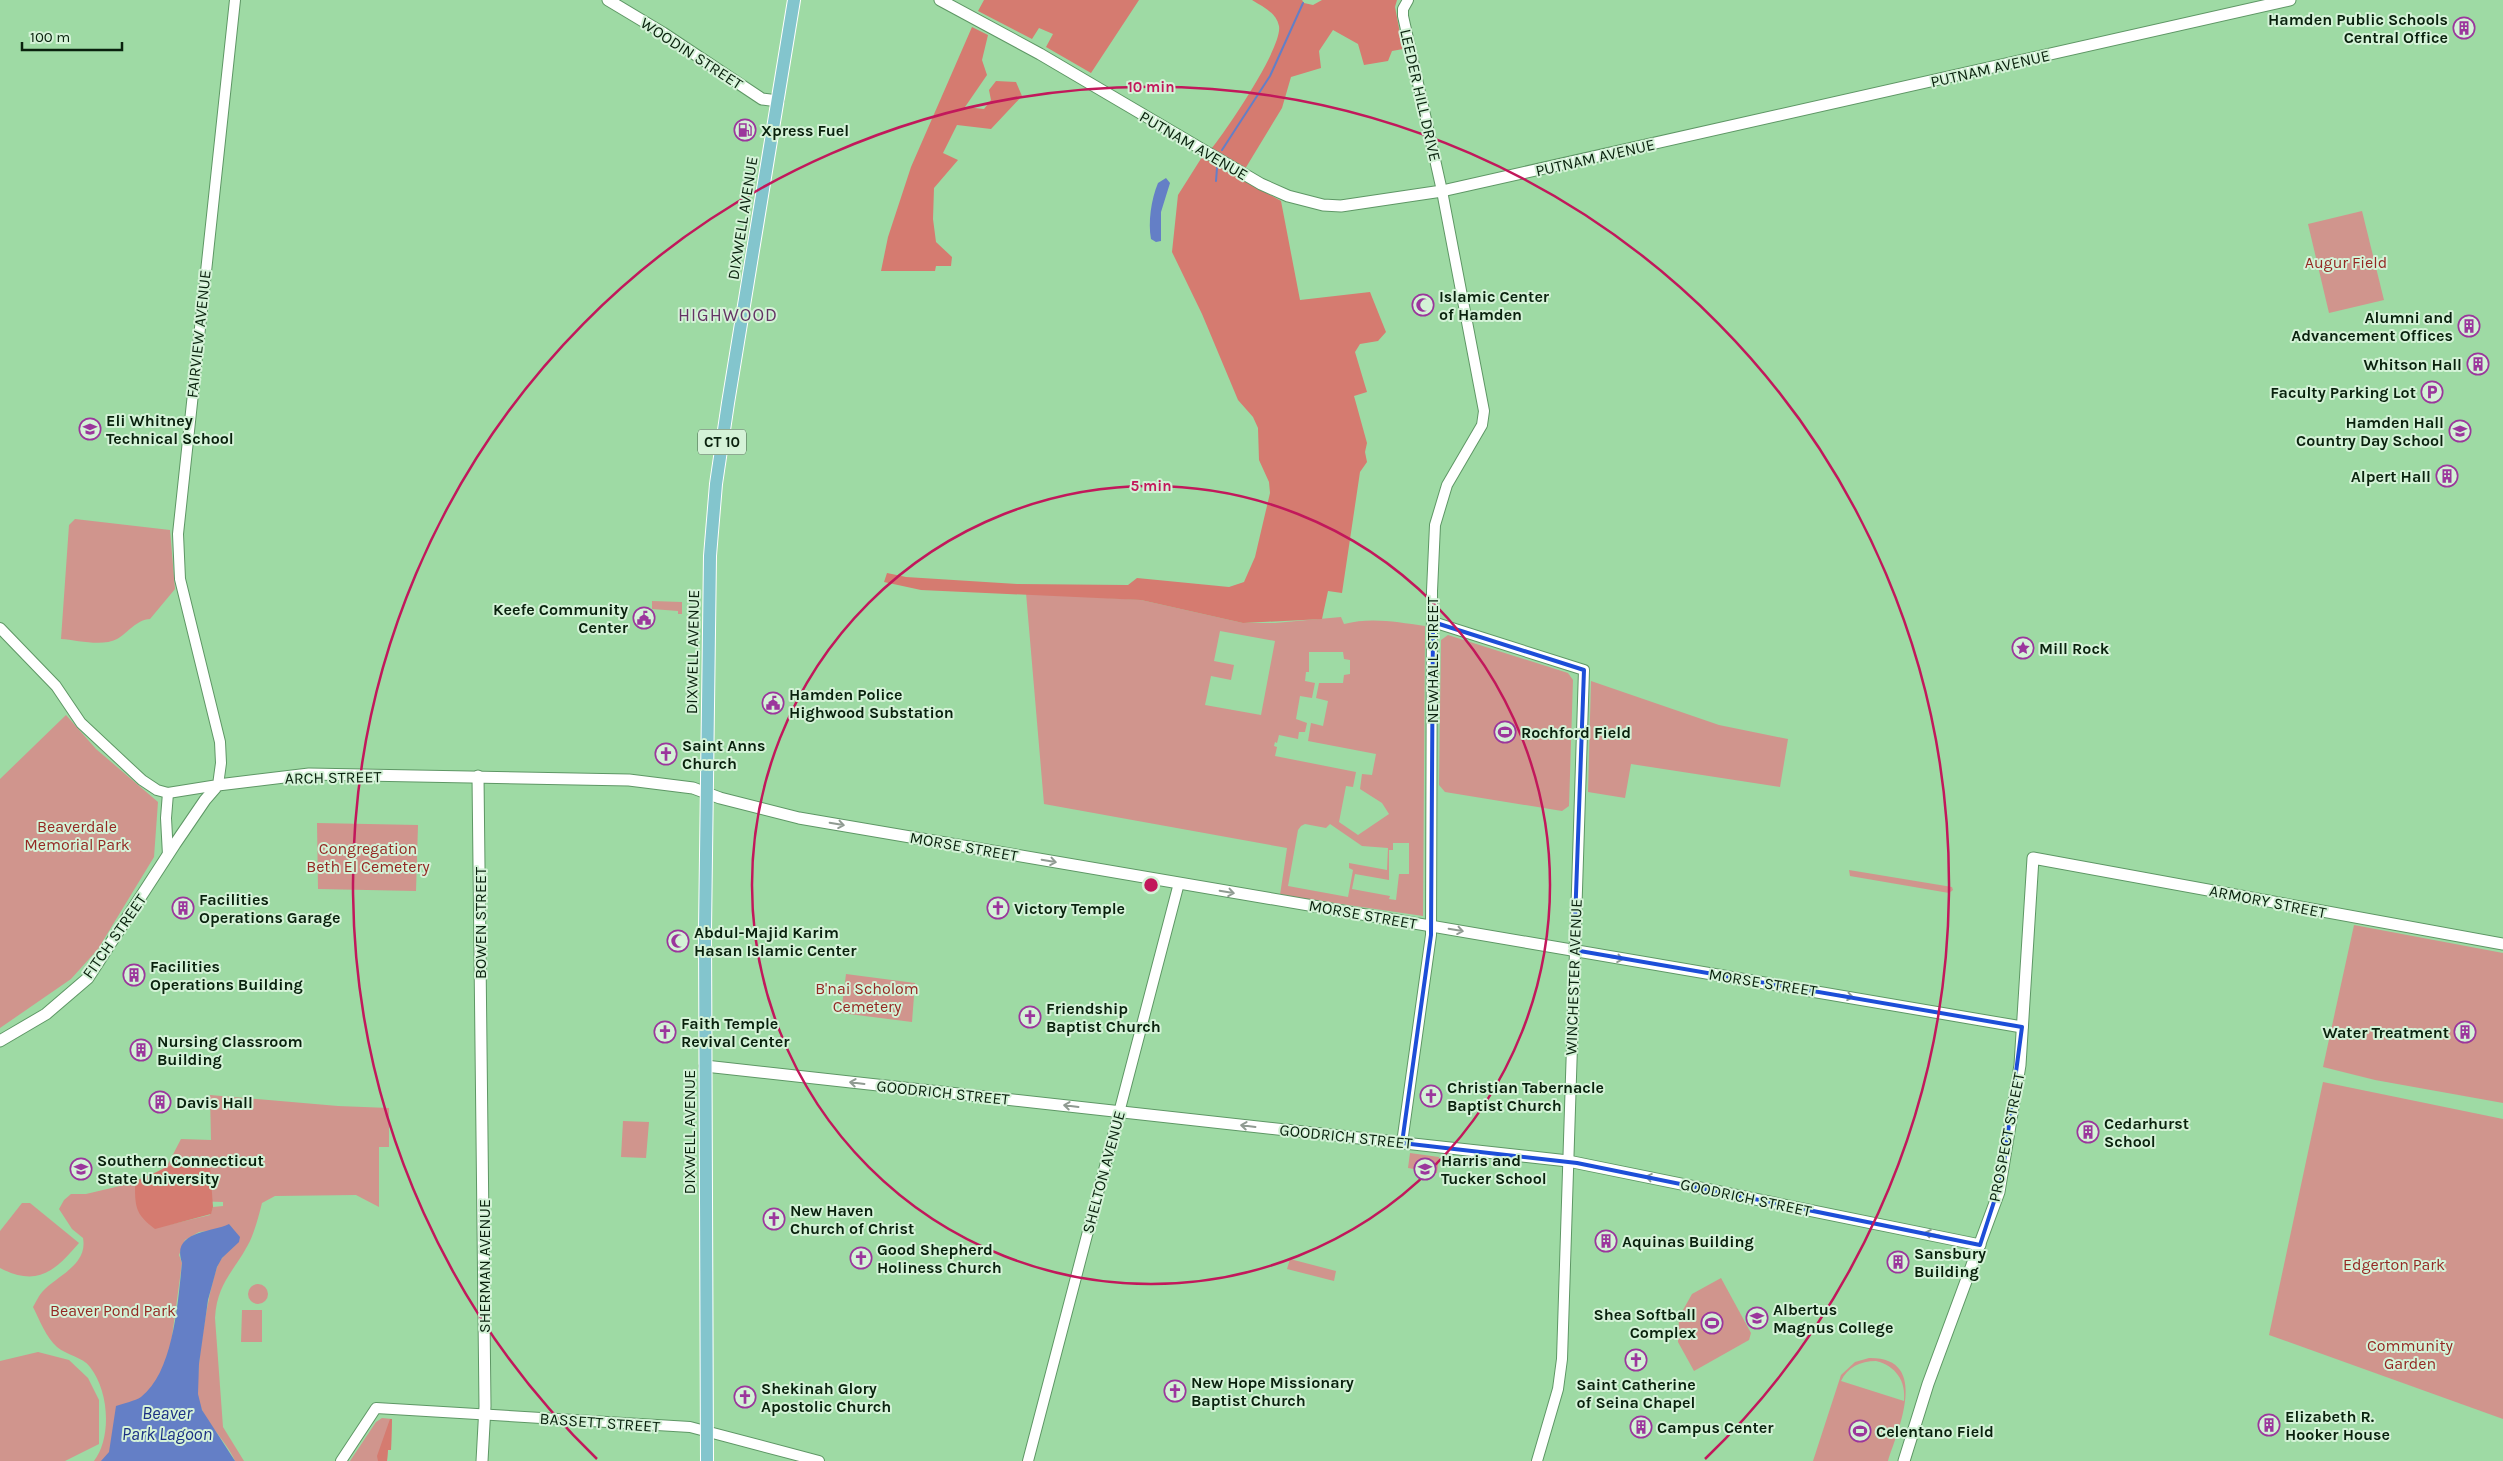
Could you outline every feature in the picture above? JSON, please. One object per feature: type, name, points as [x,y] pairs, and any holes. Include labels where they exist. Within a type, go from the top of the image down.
[{"type":"main road","name":"WOODIN STREET","points":[[608,0],[663,33],[762,99],[778,101]]},
{"type":"main road","name":"DIXWELL AVENUE","points":[[707,1461],[705,1066],[710,556],[714,502],[728,403],[794,0]]},
{"type":"main road","name":"PUTNAM AVENUE","points":[[940,0],[1040,54],[1261,184],[1288,196],[1323,205],[1341,206],[1442,191],[2261,3],[2290,0]]},
{"type":"main road","name":"ARCH STREET","points":[[218,785],[309,774],[478,776],[629,780],[693,788],[707,793]]},
{"type":"main road","name":"BOWEN STREET","points":[[478,776],[482,1070]]},
{"type":"main road","name":"FITCH STREET","points":[[0,1041],[46,1014],[88,978],[205,800],[218,785]]},
{"type":"main road","name":"MORSE STREET","points":[[707,793],[804,819],[2022,1027]]},
{"type":"main road","name":"ARMORY STREET","points":[[2033,858],[2503,944]]},
{"type":"main road","name":"PROSPECT STREET","points":[[1904,1461],[1928,1384],[1980,1245],[2002,1177],[2020,1065],[2033,858]]},
{"type":"main road","name":"GOODRICH STREET","points":[[705,1066],[1568,1161],[1980,1245]]},
{"type":"main road","name":"SHERMAN AVENUE","points":[[482,1070],[485,1414],[482,1461]]},
{"type":"street","name":"FAIRVIEW AVENUE","points":[[218,785],[221,763],[220,742],[180,579],[178,534],[236,0]]},
{"type":"street","name":"LEEDER HILL DRIVE","points":[[1408,0],[1403,9],[1403,16],[1442,191]]},
{"type":"street","name":"NEWHALL STREET","points":[[1402,1143],[1430,926],[1434,548],[1438,510],[1447,485],[1482,425],[1484,411],[1442,191]]},
{"type":"street","name":"WINCHESTER AVENUE","points":[[1433,622],[1584,670],[1561,1374],[1537,1461]]},
{"type":"street","points":[[0,628],[38,665],[56,686],[81,723],[100,742],[142,780],[157,790],[168,793],[168,855]]},
{"type":"street","name":"ARCH STREET","points":[[168,793],[218,785]]},
{"type":"street","name":"SHELTON AVENUE","points":[[1028,1461],[1179,884]]},
{"type":"street","name":"BASSETT STREET","points":[[341,1461],[376,1408],[690,1427],[820,1461]]},
{"type":"highlighted area","points":[[1433,622],[1584,670],[1574,950],[2022,1027],[2002,1177],[1980,1245],[1577,1163],[1402,1143],[1431,935]]},
{"type":"green space","name":"Augur Field","points":[[2362,211],[2384,300],[2329,313],[2308,224]]},
{"type":"green space","points":[[75,519],[170,530],[175,589],[150,619],[141,622],[117,639],[104,643],[61,639],[69,525]]},
{"type":"green space","points":[[1026,593],[1141,600],[1243,623],[1275,623],[1341,617],[1344,624],[1374,621],[1425,626],[1423,916],[1280,895],[1287,848],[1044,804]],"holes":[[[1220,631],[1275,641],[1261,715],[1205,705],[1211,676],[1231,680],[1234,665],[1214,661]],[[1309,652],[1343,652],[1344,659],[1350,660],[1350,674],[1344,675],[1343,683],[1319,683],[1316,698],[1328,701],[1323,726],[1311,723],[1308,741],[1376,754],[1372,775],[1362,774],[1360,789],[1382,803],[1389,814],[1358,835],[1339,822],[1346,786],[1353,787],[1356,772],[1275,756],[1277,747],[1274,746],[1279,735],[1298,739],[1299,732],[1305,732],[1307,723],[1296,719],[1300,696],[1312,698],[1315,683],[1305,681],[1306,672],[1309,672]],[[1305,824],[1326,828],[1330,824],[1362,846],[1388,848],[1387,870],[1349,863],[1349,868],[1353,870],[1348,897],[1288,886],[1298,830]],[[1393,843],[1409,843],[1409,874],[1399,874],[1396,900],[1389,899],[1390,896],[1352,889],[1355,874],[1389,880],[1389,850],[1393,850]]]},
{"type":"green space","points":[[652,601],[682,602],[682,614],[678,614],[678,611],[652,609]]},
{"type":"green space","name":"Rochford Field","points":[[1448,635],[1568,673],[1573,680],[1569,806],[1562,811],[1445,792],[1439,785],[1441,640]]},
{"type":"green space","points":[[1591,681],[1719,725],[1788,739],[1780,787],[1631,764],[1625,798],[1588,792]]},
{"type":"green space","name":"Beaverdale Memorial Park","points":[[66,715],[96,749],[158,802],[154,857],[98,949],[71,979],[0,1028],[0,779]]},
{"type":"green space","name":"Congregation Beth El Cemetery","points":[[317,823],[418,825],[416,891],[318,889]]},
{"type":"green space","points":[[1849,870],[1952,887],[1953,890],[1949,893],[1850,876]]},
{"type":"green space","points":[[2354,925],[2503,953],[2503,1103],[2375,1080],[2323,1067]]},
{"type":"green space","name":"B'nai Scholom Cemetery","points":[[846,974],[915,983],[912,1022],[841,1013]]},
{"type":"green space","name":"Edgerton Park","points":[[2323,1082],[2503,1119],[2503,1419],[2269,1335]]},
{"type":"green space","name":"Beaver Pond Park","points":[[210,1095],[338,1106],[389,1108],[389,1147],[379,1147],[379,1207],[356,1195],[275,1196],[262,1203],[250,1241],[219,1295],[215,1318],[223,1427],[244,1461],[235,1461],[206,1417],[199,1402],[198,1375],[200,1355],[210,1292],[221,1259],[235,1245],[217,1230],[199,1232],[185,1240],[179,1255],[182,1263],[171,1344],[162,1461],[94,1461],[104,1440],[106,1427],[106,1414],[101,1388],[87,1364],[61,1350],[53,1343],[33,1307],[43,1291],[70,1269],[81,1255],[83,1238],[72,1229],[59,1209],[64,1200],[71,1194],[86,1194],[124,1185],[157,1172],[167,1166],[181,1139],[211,1140]],"holes":[[[162,1200],[223,1202],[223,1206],[213,1207],[210,1215],[168,1225]]]},
{"type":"green space","points":[[623,1121],[649,1122],[646,1158],[621,1157]]},
{"type":"green space","points":[[1410,1153],[1439,1157],[1437,1173],[1408,1168]]},
{"type":"green space","points":[[22,1203],[30,1203],[79,1243],[61,1262],[44,1274],[24,1276],[13,1274],[0,1268],[0,1231]]},
{"type":"green space","points":[[1290,1259],[1336,1271],[1334,1281],[1287,1269]]},
{"type":"green space","name":"Shea Softball Complex","points":[[1721,1278],[1751,1333],[1749,1340],[1694,1371],[1678,1342],[1679,1317],[1692,1294]]},
{"type":"green space","points":[[258,1284],[265,1287],[268,1294],[265,1301],[258,1304],[251,1301],[248,1294],[251,1287]]},
{"type":"green space","points":[[242,1310],[262,1310],[262,1342],[241,1342]]},
{"type":"green space","points":[[38,1352],[69,1360],[88,1378],[99,1400],[99,1444],[65,1461],[0,1461],[0,1361]]},
{"type":"green space","name":"Celentano Field","points":[[1869,1358],[1888,1361],[1900,1369],[1905,1382],[1905,1398],[1903,1415],[1888,1461],[1813,1461],[1841,1375],[1855,1362]],"holes":[[[1876,1361],[1883,1363],[1898,1375],[1903,1387],[1904,1401],[1841,1381],[1847,1372],[1855,1366],[1865,1362]]]},
{"type":"green space","points":[[382,1418],[392,1419],[391,1450],[388,1450],[387,1461],[350,1461],[376,1422]]},
{"type":"shaded area","points":[[984,0],[1139,0],[1091,73],[1046,47],[1053,34],[1039,28],[1032,39],[978,11]]},
{"type":"shaded area","points":[[1252,0],[1302,0],[1304,3],[1313,5],[1322,0],[1397,0],[1395,7],[1403,49],[1392,51],[1388,61],[1364,65],[1358,44],[1333,30],[1319,51],[1321,68],[1291,77],[1282,108],[1245,169],[1211,149],[1252,89],[1278,37],[1279,26],[1275,17]]},
{"type":"shaded area","points":[[972,27],[988,35],[982,60],[987,75],[965,107],[984,109],[991,100],[989,90],[996,81],[1016,82],[1022,96],[991,129],[957,125],[943,153],[958,160],[934,188],[933,219],[936,242],[952,257],[951,266],[936,266],[935,271],[881,271],[888,237],[911,167]]},
{"type":"shaded area","points":[[1202,157],[1281,201],[1300,300],[1370,292],[1386,332],[1378,341],[1360,344],[1355,352],[1367,392],[1354,396],[1367,443],[1365,452],[1367,462],[1360,472],[1342,593],[1328,591],[1322,619],[1243,623],[1141,600],[921,590],[884,582],[887,573],[906,577],[1017,584],[1128,585],[1137,578],[1229,587],[1244,582],[1255,557],[1270,493],[1269,482],[1259,460],[1258,428],[1253,417],[1238,400],[1202,314],[1172,252],[1178,195]]},
{"type":"shaded area","points":[[174,1164],[210,1166],[213,1207],[211,1214],[155,1229],[140,1214],[135,1198],[135,1182]]},
{"type":"shaded area","points":[[390,1419],[392,1419],[391,1450],[388,1450],[387,1461],[378,1461],[377,1456]]},
{"type":"water","points":[[1166,178],[1170,183],[1161,212],[1161,241],[1156,242],[1151,239],[1151,211],[1158,183]]},
{"type":"water","name":"Beaver Park Lagoon","points":[[229,1224],[240,1237],[239,1242],[222,1258],[217,1267],[208,1300],[199,1364],[198,1394],[202,1410],[235,1461],[101,1461],[109,1452],[116,1406],[141,1397],[152,1386],[161,1371],[176,1315],[182,1263],[180,1253],[182,1245],[194,1235]]},
{"type":"waterway","points":[[1222,150],[1270,76],[1303,3]]},
{"type":"waterway","points":[[1216,181],[1217,168]]},
{"type":"place","name":"Hamden Public Schools Central Office","points":[[2464,28]]},
{"type":"place","name":"Xpress Fuel","points":[[745,130]]},
{"type":"place","name":"Islamic Center of Hamden","points":[[1423,305]]},
{"type":"place","name":"Alumni and Advancement Offices","points":[[2469,326]]},
{"type":"place","name":"Whitson Hall","points":[[2478,364]]},
{"type":"place","name":"Faculty Parking Lot","points":[[2432,392]]},
{"type":"place","name":"Eli Whitney Technical School","points":[[90,429]]},
{"type":"place","name":"Hamden Hall Country Day School","points":[[2460,431]]},
{"type":"place","name":"Alpert Hall","points":[[2447,476]]},
{"type":"place","name":"Keefe Community Center","points":[[644,618]]},
{"type":"place","name":"Mill Rock","points":[[2023,648]]},
{"type":"place","name":"Hamden Police Highwood Substation","points":[[773,703]]},
{"type":"place","name":"Rochford Field","points":[[1505,732]]},
{"type":"place","name":"Saint Anns Church","points":[[666,754]]},
{"type":"place","name":"Facilities Operations Garage","points":[[183,908]]},
{"type":"place","name":"Victory Temple","points":[[998,908]]},
{"type":"place","name":"Abdul-Majid Karim Hasan Islamic Center","points":[[678,941]]},
{"type":"place","name":"Facilities Operations Building","points":[[134,975]]},
{"type":"place","name":"Friendship Baptist Church","points":[[1030,1017]]},
{"type":"place","name":"Faith Temple Revival Center","points":[[665,1032]]},
{"type":"place","name":"Water Treatment","points":[[2465,1032]]},
{"type":"place","name":"Nursing Classroom Building","points":[[141,1050]]},
{"type":"place","name":"Christian Tabernacle Baptist Church","points":[[1431,1096]]},
{"type":"place","name":"Davis Hall","points":[[160,1102]]},
{"type":"place","name":"Cedarhurst School","points":[[2088,1132]]},
{"type":"place","name":"Southern Connecticut State University","points":[[81,1169]]},
{"type":"place","name":"Harris and Tucker School","points":[[1425,1169]]},
{"type":"place","name":"New Haven Church of Christ","points":[[774,1219]]},
{"type":"place","name":"Aquinas Building","points":[[1606,1241]]},
{"type":"place","name":"Good Shepherd Holiness Church","points":[[861,1258]]},
{"type":"place","name":"Sansbury Building","points":[[1898,1262]]},
{"type":"place","name":"Albertus Magnus College","points":[[1757,1318]]},
{"type":"place","name":"Shea Softball Complex","points":[[1712,1323]]},
{"type":"place","name":"Saint Catherine of Seina Chapel","points":[[1636,1360]]},
{"type":"place","name":"New Hope Missionary Baptist Church","points":[[1175,1391]]},
{"type":"place","name":"Shekinah Glory Apostolic Church","points":[[745,1397]]},
{"type":"place","name":"Elizabeth R. Hooker House","points":[[2269,1425]]},
{"type":"place","name":"Campus Center","points":[[1641,1427]]},
{"type":"place","name":"Celentano Field","points":[[1860,1431]]},
{"type":"district","name":"HIGHWOOD","points":[[728,315]]},
{"type":"park label","name":"Community Garden","points":[[2410,1354]]}]
